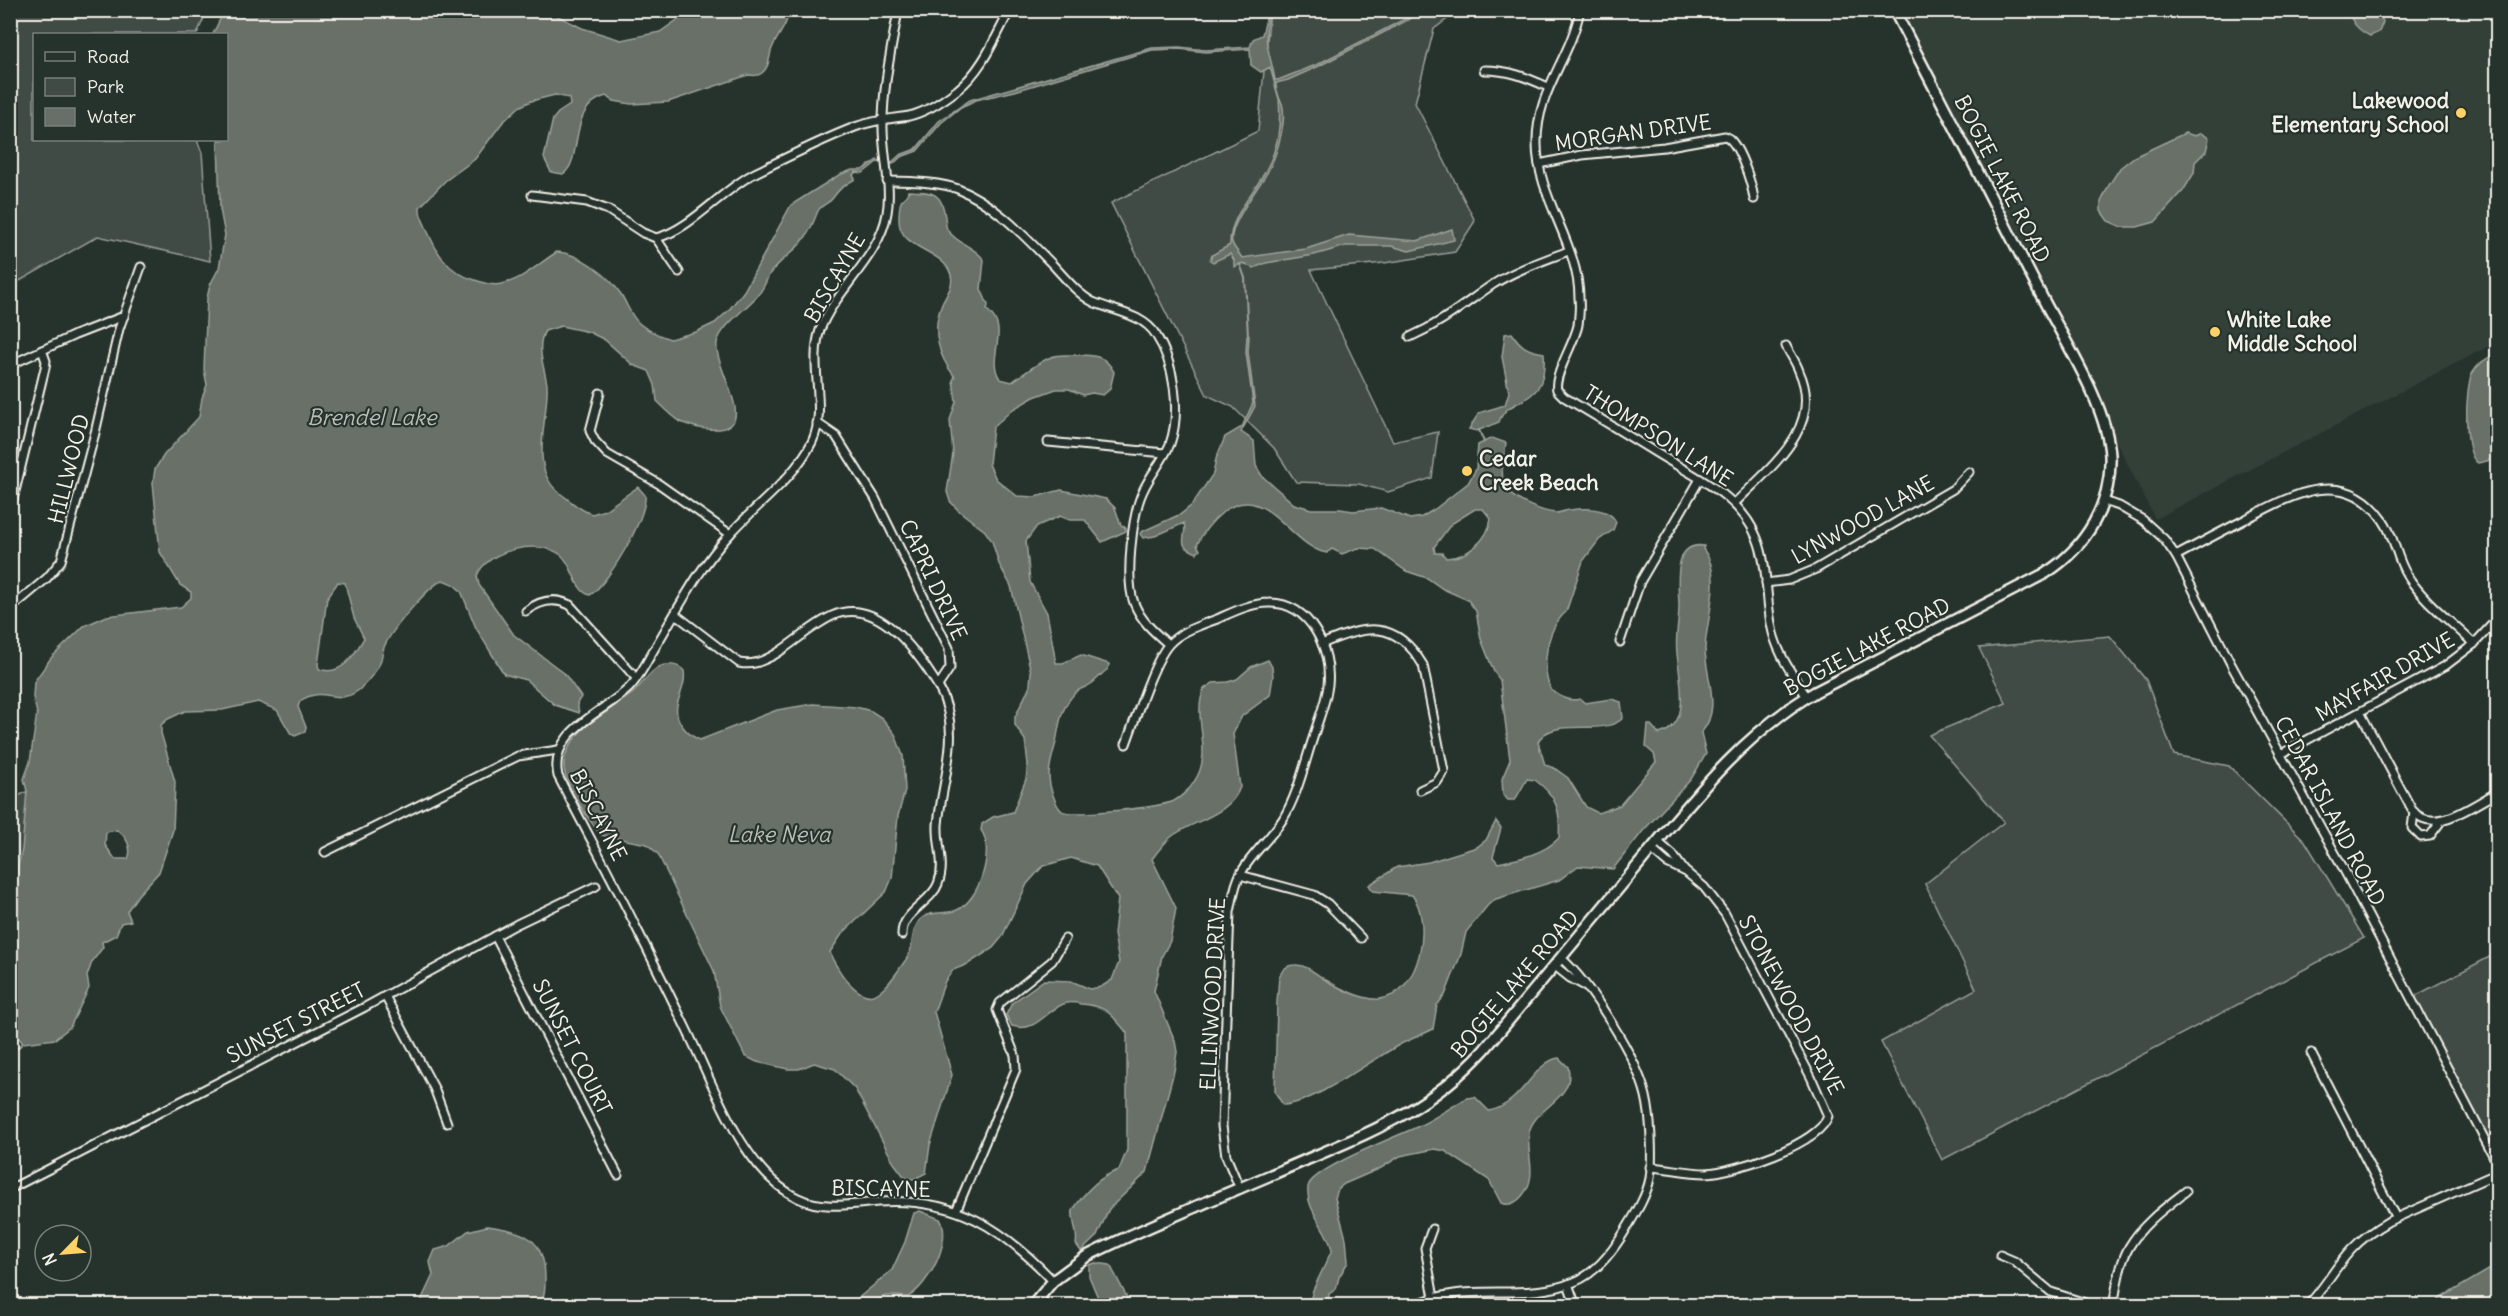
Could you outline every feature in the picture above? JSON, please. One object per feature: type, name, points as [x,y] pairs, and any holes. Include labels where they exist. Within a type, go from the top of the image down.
[{"type":"main road","name":"BOGIE LAKE ROAD","points":[[1032,1305],[1053,1281],[1072,1265],[1095,1252],[1384,1126],[1428,1101],[1474,1061],[1735,753],[1775,719],[1807,697],[2051,569],[2086,536],[2104,501],[2110,470],[2109,448],[2104,426],[2094,399],[1894,10]]},
{"type":"street","name":"BISCAYNE","points":[[898,10],[883,118],[887,214],[876,242],[820,332],[816,362],[818,428],[811,444],[796,468],[730,534],[702,570],[631,686],[572,732],[558,750],[556,766],[558,776],[627,908],[726,1113],[754,1159],[771,1179],[783,1190],[801,1200],[823,1205],[906,1202],[956,1210],[991,1226],[1053,1281]]},
{"type":"street","points":[[656,238],[674,231],[753,174],[855,127],[883,118],[908,116],[922,112],[957,91],[968,81],[986,56],[1010,10]]},
{"type":"street","name":"THOMPSON LANE","points":[[1580,10],[1577,26],[1548,87],[1537,122],[1536,147],[1541,175],[1575,270],[1580,296],[1578,326],[1556,386],[1560,394],[1700,479],[1734,504],[1751,524],[1764,563],[1769,612],[1778,647],[1807,697]]},
{"type":"street","points":[[1484,70],[1504,70],[1516,73],[1548,87]]},
{"type":"street","name":"MORGAN DRIVE","points":[[1539,164],[1582,154],[1664,147],[1725,136],[1731,139],[1752,186],[1754,199]]},
{"type":"street","points":[[887,181],[957,189],[976,198],[1016,227],[1085,297],[1141,321],[1154,331],[1167,361],[1176,415],[1170,443],[1143,491],[1136,510],[1132,538],[1131,583],[1135,606],[1146,625],[1168,644],[1157,664],[1126,744]]},
{"type":"street","points":[[532,195],[587,202],[608,210],[643,233],[656,238],[678,272]]},
{"type":"street","points":[[1410,338],[1447,319],[1492,285],[1536,263],[1568,251]]},
{"type":"street","name":"HILLWOOD","points":[[10,609],[47,578],[61,561],[124,316],[141,267]]},
{"type":"street","points":[[10,365],[124,316]]},
{"type":"street","points":[[1734,504],[1791,446],[1801,427],[1805,401],[1804,385],[1800,371],[1786,346]]},
{"type":"street","points":[[10,512],[45,368],[46,361],[42,350]]},
{"type":"street","points":[[600,393],[590,430],[601,448],[659,484],[730,534]]},
{"type":"street","name":"CAPRI DRIVE","points":[[817,423],[836,436],[875,498],[943,632],[949,648],[950,668],[938,686]]},
{"type":"street","points":[[1048,442],[1165,453]]},
{"type":"street","name":"LYNWOOD LANE","points":[[1766,583],[1788,580],[1816,569],[1953,489],[1969,472]]},
{"type":"street","points":[[1620,642],[1640,582],[1700,479]]},
{"type":"street","points":[[2176,556],[2294,494],[2319,489],[2345,492],[2362,500],[2380,516],[2390,532],[2402,565],[2411,581],[2474,644]]},
{"type":"street","name":"CEDAR ISLAND ROAD","points":[[2104,501],[2119,506],[2143,520],[2157,532],[2176,556],[2232,666],[2281,753],[2498,1165]]},
{"type":"street","points":[[526,611],[543,602],[557,600],[570,605],[636,678]]},
{"type":"street","name":"ELLINWOOD DRIVE","points":[[1168,644],[1197,626],[1255,605],[1270,603],[1286,606],[1301,613],[1310,623],[1322,644],[1328,667],[1326,699],[1292,802],[1240,875],[1230,912],[1222,1126],[1226,1156],[1240,1189]]},
{"type":"street","points":[[675,614],[739,663],[748,665],[782,650],[831,617],[849,612],[866,613],[894,631],[908,645],[938,686],[947,706],[952,747],[938,825],[942,872],[935,891],[905,922],[902,935]]},
{"type":"street","name":"MAYFAIR DRIVE","points":[[2281,753],[2439,670],[2474,644],[2498,618]]},
{"type":"street","points":[[1322,644],[1355,631],[1377,630],[1397,636],[1409,644],[1416,654],[1423,665],[1444,771],[1437,782],[1420,790]]},
{"type":"street","points":[[2360,712],[2414,812],[2427,821],[2442,820],[2498,792]]},
{"type":"street","points":[[325,852],[518,756],[558,750]]},
{"type":"street","points":[[2414,812],[2412,828],[2421,837],[2430,836],[2442,820]]},
{"type":"street","name":"STONEWOOD DRIVE","points":[[1650,1167],[1705,1173],[1753,1164],[1821,1131],[1828,1116],[1811,1077],[1725,914],[1713,896],[1686,872],[1667,863],[1654,846]]},
{"type":"street","points":[[1240,875],[1314,895],[1328,904],[1361,938]]},
{"type":"street","name":"SUNSET STREET","points":[[10,1189],[385,996],[495,936],[596,886]]},
{"type":"street","name":"SUNSET COURT","points":[[495,936],[618,1175]]},
{"type":"street","points":[[956,1210],[1016,1069],[1015,1055],[997,1010],[1000,1003],[1052,961],[1065,939]]},
{"type":"street","points":[[1413,1305],[1434,1298],[1545,1290],[1568,1284],[1594,1270],[1608,1256],[1620,1240],[1642,1200],[1650,1178],[1650,1121],[1646,1094],[1613,1026],[1586,986],[1570,978],[1558,962]]},
{"type":"street","points":[[385,996],[434,1088],[447,1123]]},
{"type":"street","points":[[2311,1053],[2396,1218]]},
{"type":"street","points":[[2307,1305],[2318,1295],[2350,1251],[2372,1231],[2498,1173]]},
{"type":"street","points":[[2113,1305],[2120,1270],[2129,1248],[2148,1223],[2186,1191]]},
{"type":"street","points":[[1432,1229],[1425,1248],[1434,1298]]},
{"type":"street","points":[[2000,1255],[2014,1261],[2051,1292],[2095,1305]]},
{"type":"street","points":[[1568,1284],[1576,1305]]},
{"type":"shaded area","points":[[1902,11],[2497,11],[2497,342],[2155,519],[2113,435],[2102,397]]},
{"type":"green space","points":[[11,10],[207,11],[197,33],[33,33],[33,141],[197,141],[202,153],[210,261],[98,236],[11,286]]},
{"type":"green space","points":[[1270,11],[1458,11],[1434,29],[1415,103],[1475,221],[1455,252],[1384,263],[1311,270],[1393,442],[1438,432],[1432,478],[1388,492],[1359,484],[1296,482],[1274,448],[1233,407],[1207,395],[1111,203],[1258,131]]},
{"type":"green space","points":[[2110,636],[2146,680],[2174,755],[2229,766],[2305,841],[2364,938],[1942,1160],[1881,1042],[1976,989],[1925,884],[2004,822],[1929,735],[2006,703],[1979,648]]},
{"type":"green space","points":[[50,779],[11,908],[11,800]]},
{"type":"green space","points":[[2497,953],[2497,1157],[2413,997]]},
{"type":"water","name":"Brendel Lake","points":[[224,11],[548,11],[582,28],[621,40],[660,32],[690,11],[789,11],[771,51],[767,66],[760,74],[748,75],[668,102],[631,104],[614,101],[606,96],[594,102],[586,110],[581,121],[573,157],[563,174],[551,172],[544,158],[553,119],[570,105],[569,98],[555,95],[531,101],[519,107],[502,123],[475,159],[445,181],[420,207],[421,216],[433,243],[443,259],[456,272],[488,284],[502,284],[524,275],[557,252],[566,253],[585,261],[603,274],[617,289],[640,324],[670,339],[696,332],[715,323],[728,311],[744,291],[791,205],[839,175],[852,170],[862,170],[877,160],[892,162],[900,155],[916,149],[939,121],[970,100],[1152,48],[1179,47],[1206,50],[1250,47],[1253,39],[1262,35],[1268,11],[1270,11],[1266,31],[1267,46],[1275,80],[1278,80],[1316,65],[1420,11],[1425,11],[1317,67],[1276,83],[1276,88],[1270,67],[1261,72],[1251,65],[1250,49],[1206,52],[1179,49],[1152,50],[1015,91],[976,100],[961,107],[941,123],[917,151],[901,157],[893,164],[877,162],[863,173],[856,172],[853,175],[855,179],[842,187],[819,209],[809,232],[800,244],[773,270],[758,295],[723,330],[717,343],[717,352],[735,406],[733,422],[728,426],[716,429],[701,428],[678,420],[657,401],[655,385],[649,371],[633,365],[605,340],[589,332],[561,326],[545,331],[541,344],[541,358],[547,385],[542,458],[551,484],[575,505],[592,514],[605,510],[638,487],[645,495],[644,505],[634,533],[616,564],[607,578],[590,595],[581,589],[561,555],[540,547],[514,549],[502,553],[482,567],[477,576],[479,585],[514,635],[564,673],[581,697],[577,703],[579,713],[555,705],[526,680],[504,674],[476,628],[461,591],[453,584],[443,580],[420,599],[395,629],[385,645],[380,663],[360,689],[345,696],[316,695],[300,701],[298,707],[306,727],[305,732],[295,736],[291,734],[277,710],[258,702],[222,710],[185,711],[168,719],[161,725],[161,733],[175,782],[173,830],[159,872],[127,911],[131,921],[121,923],[116,935],[102,942],[103,947],[92,962],[87,976],[89,988],[70,1027],[55,1039],[23,1043],[11,1029],[11,894],[22,850],[27,791],[24,779],[30,762],[37,713],[33,697],[34,682],[51,658],[84,626],[107,616],[181,607],[191,598],[191,592],[180,585],[160,552],[153,483],[155,469],[164,455],[199,417],[207,385],[204,369],[207,298],[210,285],[219,268],[225,235],[220,209],[218,141],[228,141],[228,33],[213,33]],"holes":[[[338,582],[345,583],[354,618],[364,638],[356,651],[341,667],[327,671],[319,669],[327,598]],[[117,830],[123,836],[130,851],[128,859],[115,859],[105,845],[106,832]]]},
{"type":"water","points":[[2348,11],[2379,11],[2383,22],[2379,32],[2370,36],[2359,29]]},
{"type":"water","points":[[1279,98],[1282,105],[1283,124],[1274,157],[1267,173],[1239,217],[1232,235],[1232,242],[1242,258],[1306,249],[1349,235],[1417,241],[1452,229],[1454,240],[1409,251],[1391,246],[1346,246],[1314,255],[1266,263],[1254,268],[1243,263],[1234,267],[1234,260],[1230,254],[1213,262],[1210,260],[1212,255],[1230,245],[1231,235],[1238,215],[1261,179],[1274,152],[1280,117]]},
{"type":"water","points":[[2185,133],[2195,136],[2201,133],[2209,138],[2206,151],[2195,162],[2194,173],[2183,191],[2155,222],[2137,227],[2122,227],[2108,221],[2101,211],[2101,202],[2120,168],[2134,157]]},
{"type":"water","name":"Lake Neva","points":[[908,191],[934,194],[938,197],[949,232],[984,260],[981,289],[988,305],[987,310],[997,326],[995,362],[1000,379],[1012,382],[1041,362],[1060,355],[1097,357],[1106,362],[1114,372],[1110,389],[1103,395],[1092,393],[1083,395],[1069,389],[1056,389],[1034,397],[1013,409],[993,427],[989,464],[996,479],[1017,496],[1035,497],[1061,490],[1106,499],[1115,508],[1121,525],[1126,528],[1126,531],[1102,542],[1085,520],[1070,520],[1060,516],[1037,526],[1026,541],[1030,582],[1047,613],[1056,663],[1063,663],[1081,655],[1109,664],[1108,669],[1095,681],[1073,695],[1062,714],[1049,775],[1055,802],[1059,808],[1069,813],[1082,813],[1153,806],[1174,801],[1194,782],[1203,759],[1200,712],[1204,689],[1213,683],[1237,679],[1251,667],[1268,660],[1272,667],[1270,695],[1242,716],[1233,734],[1240,787],[1235,797],[1219,811],[1179,831],[1163,844],[1152,859],[1176,908],[1170,941],[1162,956],[1154,991],[1175,1041],[1177,1052],[1174,1071],[1147,1172],[1109,1209],[1097,1236],[1081,1251],[1076,1244],[1073,1210],[1093,1186],[1105,1176],[1119,1170],[1127,1150],[1127,1033],[1108,1012],[1090,1005],[1067,1003],[1060,1005],[1036,1023],[1021,1027],[1012,1026],[1006,1015],[1012,1003],[1044,980],[1071,981],[1090,989],[1101,987],[1112,980],[1119,962],[1114,934],[1118,899],[1097,866],[1071,858],[1043,866],[1027,884],[1002,937],[993,948],[968,964],[953,970],[945,981],[934,1012],[952,1075],[930,1145],[926,1173],[914,1179],[906,1178],[894,1163],[855,1089],[835,1069],[814,1063],[799,1069],[788,1069],[757,1062],[745,1056],[720,1006],[714,971],[658,854],[647,844],[601,835],[584,812],[565,775],[564,759],[573,741],[581,732],[633,693],[655,669],[665,665],[676,666],[684,671],[677,705],[678,716],[686,731],[700,740],[777,710],[813,704],[856,707],[871,711],[882,718],[895,734],[903,756],[905,790],[898,816],[892,878],[886,892],[842,934],[830,952],[834,961],[851,986],[859,992],[866,995],[878,993],[891,980],[910,952],[919,921],[930,914],[957,910],[972,896],[986,861],[982,824],[993,817],[1013,812],[1026,779],[1028,764],[1025,740],[1015,725],[1015,717],[1030,686],[1031,672],[1011,586],[999,564],[992,541],[985,531],[958,510],[950,501],[947,492],[953,453],[950,420],[956,402],[953,380],[955,377],[941,352],[937,323],[952,279],[947,266],[906,238],[901,230],[900,206]]},
{"type":"water","points":[[1512,333],[1525,347],[1544,353],[1544,371],[1540,384],[1534,393],[1510,407],[1499,422],[1477,431],[1469,429],[1479,413],[1505,405],[1509,392],[1502,357],[1505,334]]},
{"type":"water","points":[[1247,336],[1249,336],[1248,352],[1255,406],[1241,432],[1254,441],[1256,466],[1262,476],[1294,504],[1311,509],[1353,511],[1381,508],[1410,519],[1422,517],[1468,483],[1476,469],[1478,445],[1492,438],[1506,443],[1502,475],[1504,485],[1519,500],[1550,512],[1589,509],[1602,511],[1613,517],[1616,522],[1613,530],[1599,540],[1583,561],[1566,612],[1559,619],[1550,638],[1546,670],[1551,690],[1558,695],[1568,699],[1580,699],[1585,703],[1612,699],[1621,702],[1623,718],[1614,724],[1604,726],[1554,730],[1545,734],[1538,742],[1545,765],[1554,768],[1568,778],[1586,807],[1598,813],[1620,805],[1656,762],[1654,754],[1646,747],[1648,725],[1651,725],[1659,734],[1670,729],[1680,711],[1682,700],[1677,647],[1678,577],[1679,567],[1686,550],[1693,546],[1704,546],[1703,549],[1712,571],[1713,584],[1705,648],[1711,692],[1711,713],[1701,733],[1706,754],[1691,779],[1643,831],[1613,869],[1578,866],[1559,880],[1496,899],[1488,905],[1466,932],[1461,954],[1445,995],[1437,1005],[1433,1029],[1399,1045],[1325,1090],[1295,1103],[1283,1105],[1275,1092],[1277,1002],[1279,977],[1283,970],[1292,965],[1303,966],[1344,990],[1366,998],[1380,999],[1394,994],[1414,971],[1422,938],[1422,922],[1412,895],[1373,891],[1369,885],[1397,867],[1429,862],[1477,847],[1486,840],[1496,821],[1501,828],[1493,857],[1498,863],[1531,855],[1553,844],[1559,838],[1559,820],[1553,798],[1535,780],[1527,779],[1515,800],[1508,800],[1503,795],[1502,779],[1510,760],[1500,680],[1494,672],[1481,639],[1476,611],[1468,600],[1443,589],[1427,578],[1406,571],[1375,549],[1358,548],[1342,554],[1332,549],[1327,553],[1314,548],[1265,509],[1252,504],[1238,504],[1223,512],[1202,535],[1197,545],[1200,550],[1197,553],[1184,544],[1184,523],[1155,536],[1143,538],[1140,534],[1181,514],[1192,505],[1213,474],[1225,437],[1242,427],[1253,403],[1246,352]],"holes":[[[1475,509],[1483,509],[1491,519],[1481,541],[1469,551],[1454,557],[1446,558],[1442,553],[1435,553],[1434,547],[1451,524]]]},
{"type":"water","points":[[2497,354],[2497,456],[2478,463],[2473,457],[2468,435],[2468,393],[2472,374],[2486,359]]},
{"type":"water","points":[[1559,1058],[1568,1067],[1569,1078],[1560,1096],[1532,1124],[1529,1133],[1530,1181],[1520,1198],[1510,1204],[1501,1203],[1489,1180],[1445,1151],[1435,1149],[1400,1156],[1381,1168],[1344,1184],[1338,1189],[1335,1198],[1346,1239],[1348,1262],[1339,1277],[1336,1289],[1329,1294],[1328,1305],[1309,1305],[1313,1290],[1332,1250],[1310,1204],[1308,1187],[1313,1180],[1339,1162],[1425,1123],[1467,1098],[1475,1097],[1489,1111],[1500,1107],[1510,1101],[1542,1067]]},
{"type":"water","points":[[920,1211],[940,1219],[943,1228],[941,1250],[923,1283],[908,1297],[885,1296],[875,1305],[850,1305],[892,1270],[905,1242],[914,1213]]},
{"type":"water","points":[[487,1226],[511,1230],[530,1238],[536,1245],[544,1264],[545,1278],[544,1295],[540,1305],[419,1305],[433,1275],[430,1262],[435,1250],[449,1246],[468,1231]]},
{"type":"water","points":[[1095,1263],[1110,1265],[1131,1305],[1101,1305],[1089,1276],[1089,1265]]},
{"type":"water","points":[[2497,1265],[2497,1305],[2435,1305],[2439,1299]]},
{"type":"waterway","points":[[1276,88],[1279,98]]},
{"type":"waterway","points":[[1240,264],[1245,278],[1248,336]]},
{"type":"waterway","points":[[1479,430],[1484,442]]},
{"type":"waterway","points":[[10,1055],[23,1043]]},
{"type":"place","name":"Lakewood Elementary School","points":[[2461,113]]},
{"type":"place","name":"White Lake Middle School","points":[[2215,332]]},
{"type":"place","name":"Cedar Creek Beach","points":[[1467,471]]}]
